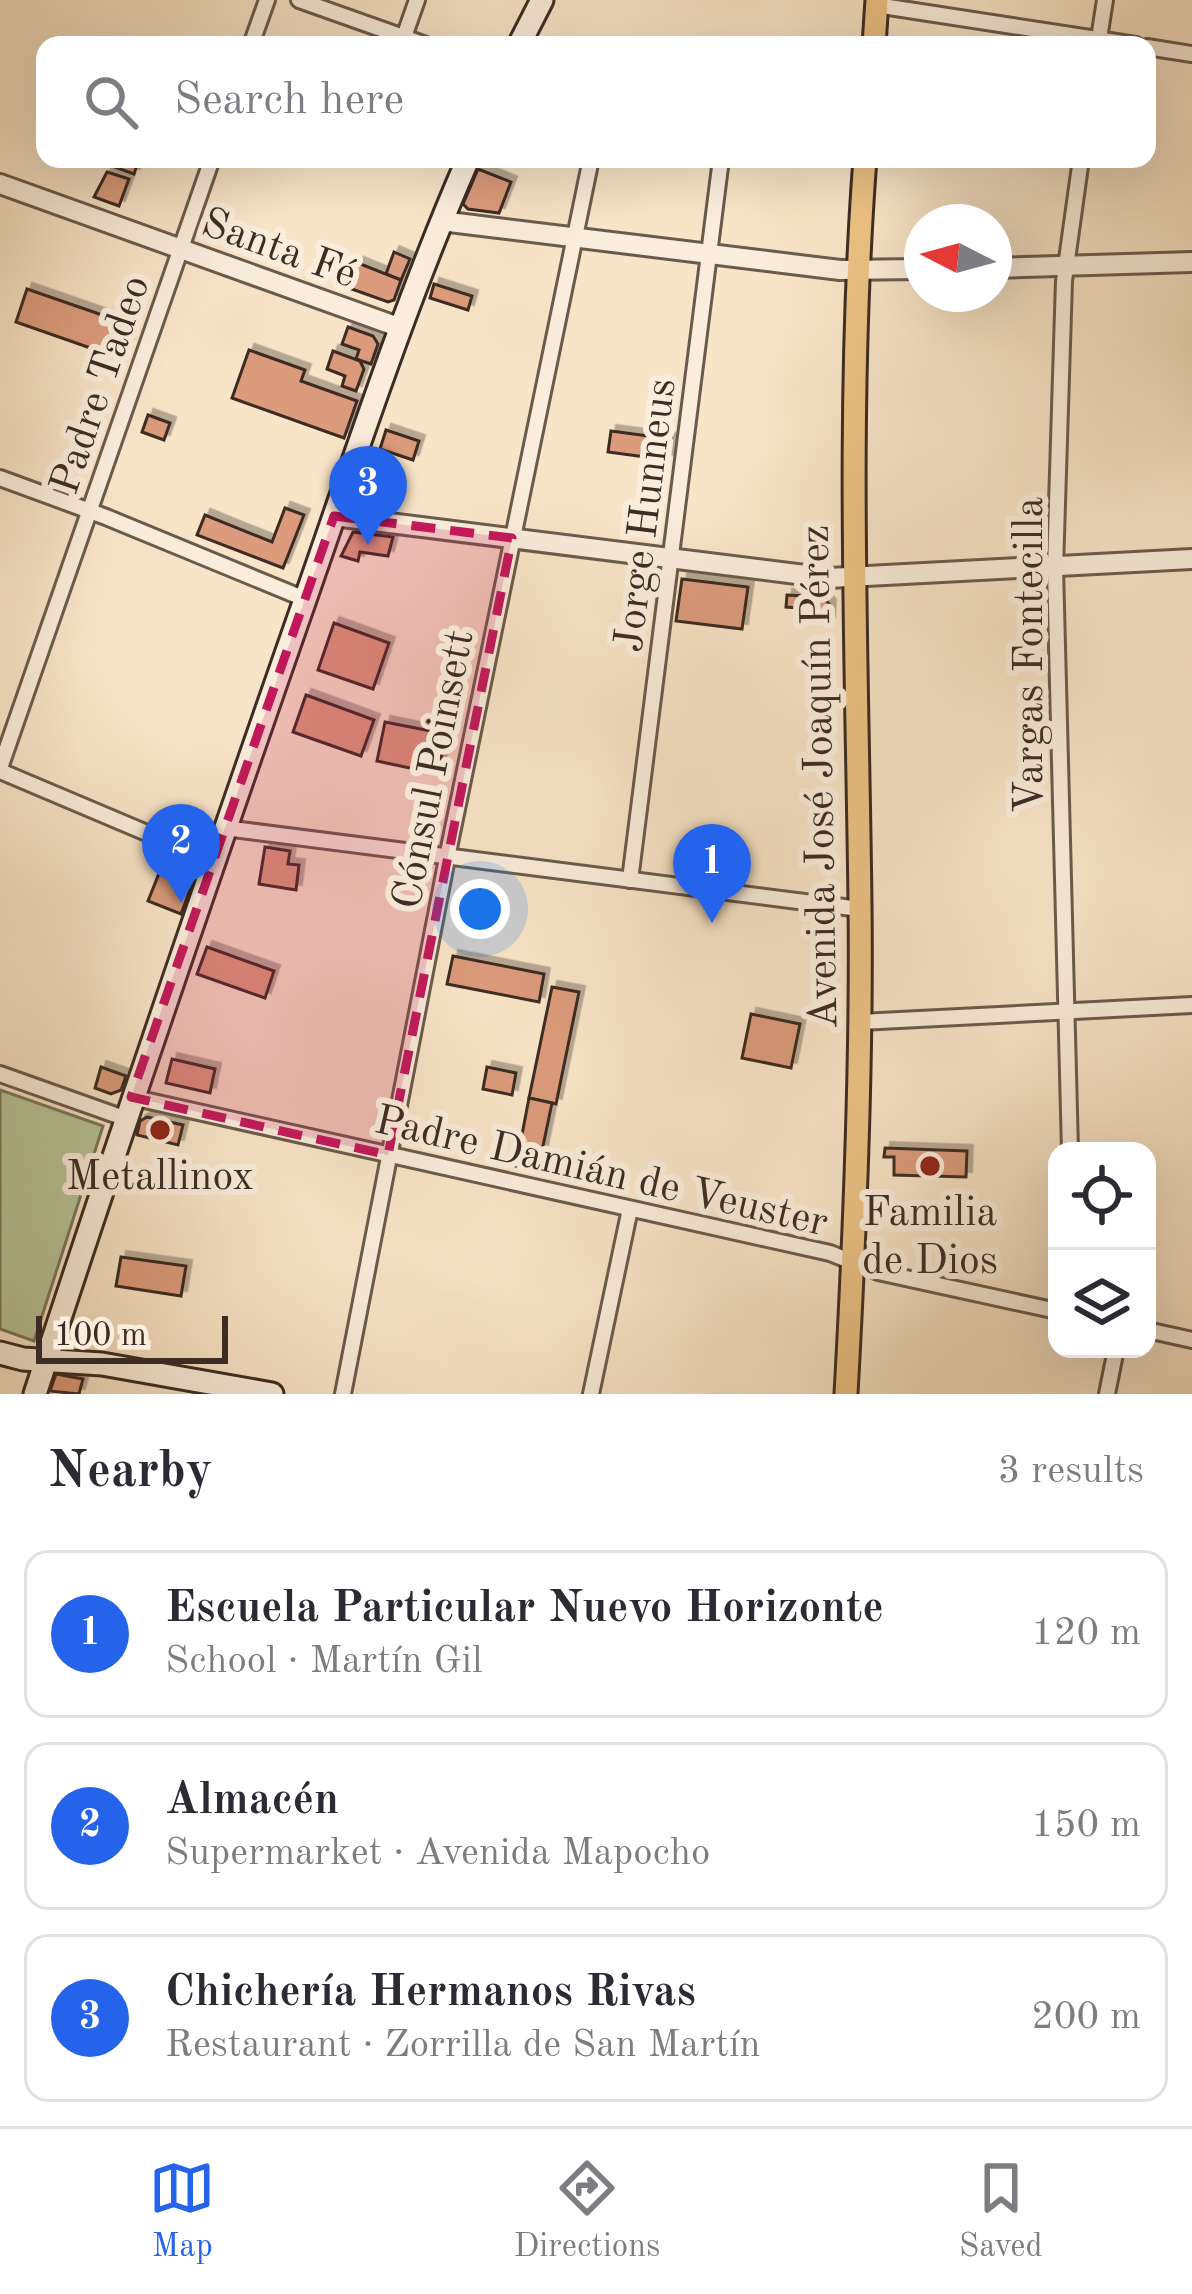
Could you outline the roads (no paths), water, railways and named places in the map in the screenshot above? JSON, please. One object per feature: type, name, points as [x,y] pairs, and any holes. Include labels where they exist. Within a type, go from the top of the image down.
[{"type":"main road","points":[[524,36],[542,0]]},
{"type":"main road","points":[[875,36],[877,3]]},
{"type":"main road","points":[[34,1394],[334,516],[400,328],[464,168]]},
{"type":"main road","name":"Avenida José Joaquín Pérez","points":[[846,1394],[860,1022],[854,578],[857,271],[864,168]]},
{"type":"main road","points":[[0,1353],[124,1367],[272,1394]]},
{"type":"street","points":[[254,36],[267,0]]},
{"type":"street","points":[[299,0],[401,36]]},
{"type":"street","points":[[404,36],[417,0]]},
{"type":"street","points":[[1099,36],[1105,0]]},
{"type":"street","points":[[877,3],[1064,36]]},
{"type":"street","points":[[1156,48],[1192,54]]},
{"type":"street","name":"Padre Tadeo","points":[[0,769],[209,168]]},
{"type":"street","name":"Cónsul Poinsett","points":[[343,1394],[447,856],[589,168]]},
{"type":"street","name":"Jorge Hunneus","points":[[630,880],[720,168]]},
{"type":"street","name":"Vargas Fontecilla","points":[[1070,1142],[1055,568],[1065,266],[1080,168]]},
{"type":"street","name":"Santa Fé","points":[[0,184],[400,328]]},
{"type":"street","points":[[441,221],[857,271],[904,270]]},
{"type":"street","points":[[1012,267],[1192,262]]},
{"type":"street","points":[[0,478],[305,599]]},
{"type":"street","points":[[334,516],[854,578],[1192,559]]},
{"type":"street","points":[[0,769],[214,861]]},
{"type":"street","points":[[225,828],[860,909]]},
{"type":"street","points":[[860,1022],[1192,1005]]},
{"type":"street","name":"Padre Damián de Veuster","points":[[0,1074],[128,1108],[388,1154],[830,1253],[878,1272],[1048,1309]]},
{"type":"street","points":[[591,1394],[630,1209]]},
{"type":"street","points":[[1156,1332],[1192,1340]]},
{"type":"street","points":[[1107,1394],[1114,1358]]},
{"type":"place","name":"Chichería Hermanos Rivas","points":[[368,545]]},
{"type":"place","name":"Almacén","points":[[181,903]]},
{"type":"place","name":"Escuela Particular Nuevo Horizonte","points":[[712,923]]},
{"type":"place","name":"Metallinox","points":[[160,1130]]},
{"type":"place","name":"Familia de Dios","points":[[930,1166]]}]
